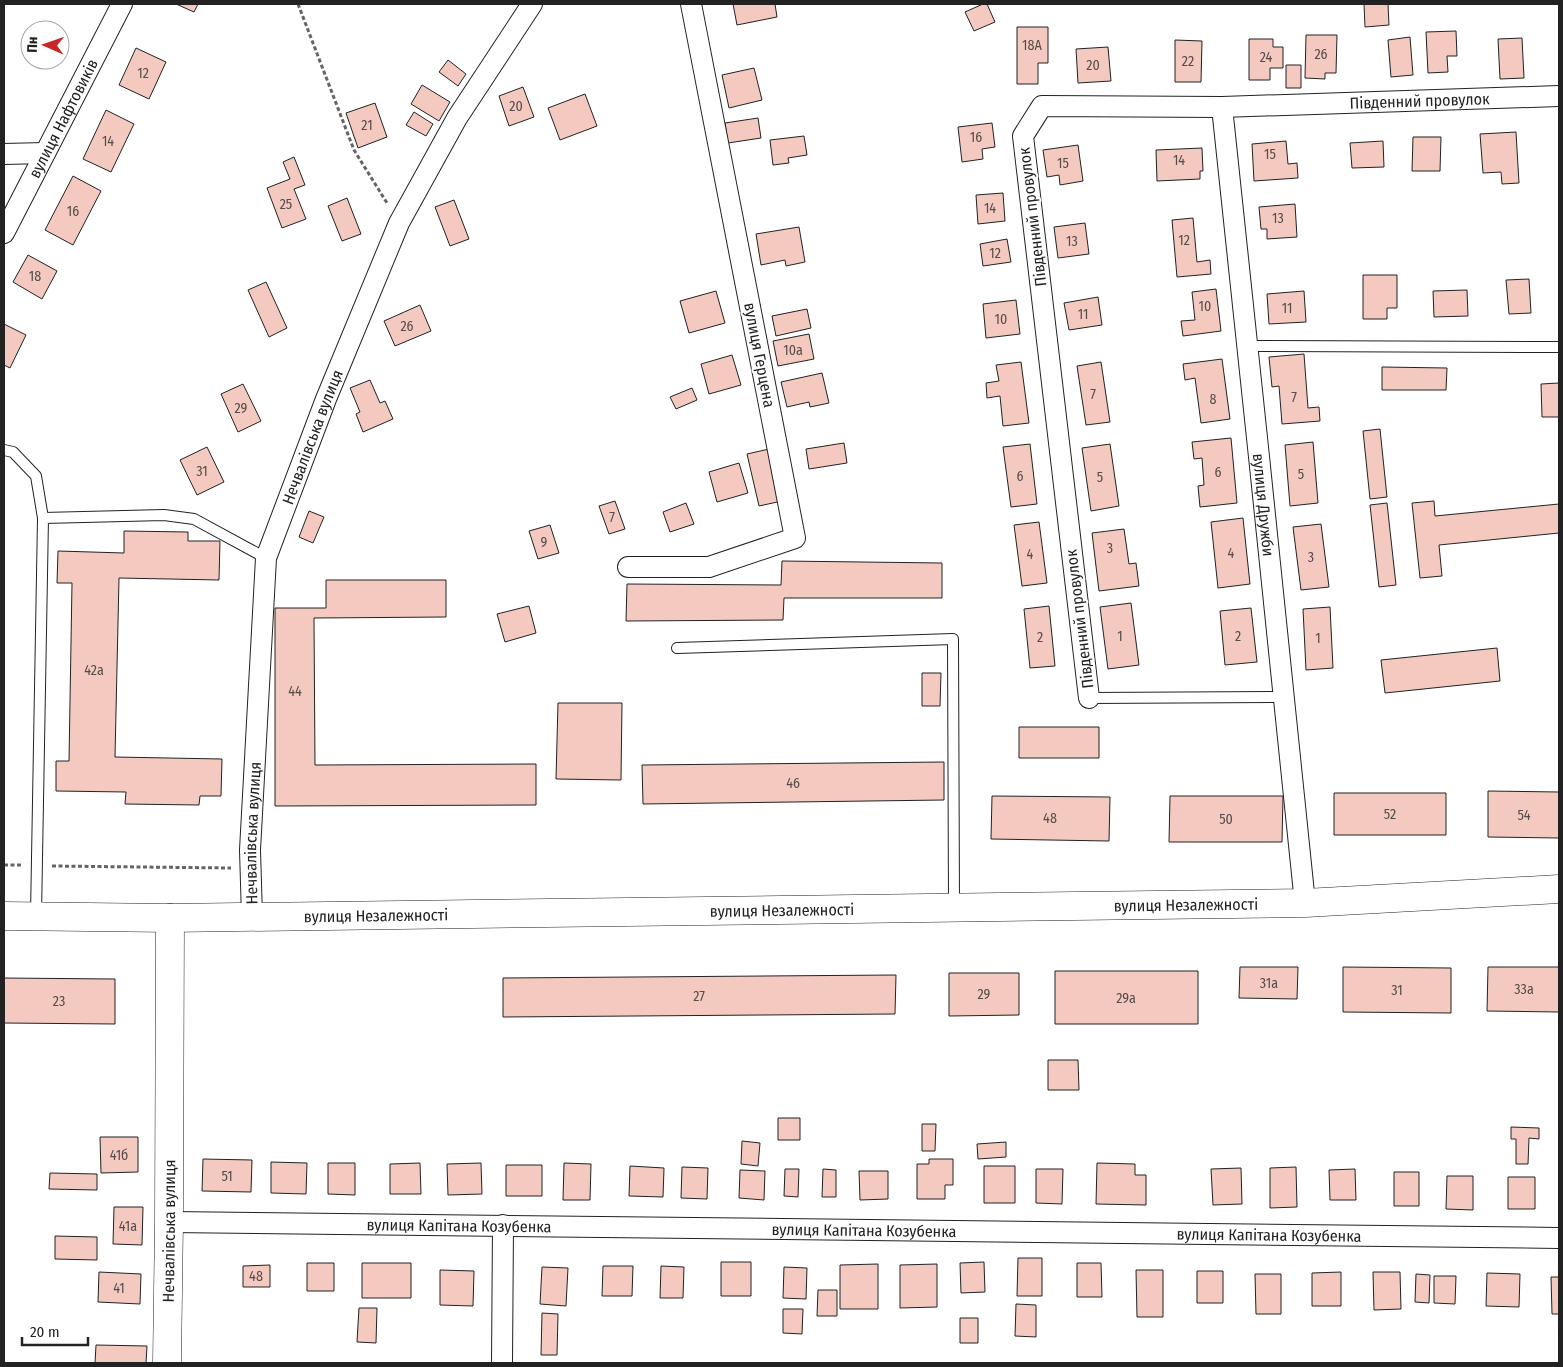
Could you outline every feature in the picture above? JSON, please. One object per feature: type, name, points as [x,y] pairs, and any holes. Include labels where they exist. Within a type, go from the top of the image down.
[{"type":"street","name":"вулиця Нафтовиків","points":[[4,233],[122,4]]},
{"type":"street","name":"Нечвалівська вулиця","points":[[252,917],[250,850],[266,558],[326,400],[400,223],[457,118],[532,4]]},
{"type":"street","name":"вулиця Герцена","points":[[628,567],[710,567],[795,538],[691,4]]},
{"type":"street","name":"Південний провулок","points":[[1089,698],[1023,136],[1042,106],[1222,107],[1559,96]]},
{"type":"street","name":"вулиця Дружби","points":[[1222,107],[1249,346],[1305,903]]},
{"type":"street","points":[[4,154],[45,153]]},
{"type":"street","name":"вулиця Незалежності","points":[[4,916],[170,918],[1305,903],[1559,889]]},
{"type":"street","name":"Нечвалівська вулиця","points":[[166,1363],[169,1222],[170,918]]},
{"type":"street","name":"вулиця Капітана Козубенка","points":[[169,1222],[1559,1238]]},
{"type":"street","points":[[502,1363],[503,1225]]},
{"type":"lane","points":[[1249,346],[1559,347]]},
{"type":"lane","points":[[4,450],[13,452],[36,476],[43,518],[36,916]]},
{"type":"lane","points":[[43,518],[164,515],[194,519],[266,558]]},
{"type":"lane","points":[[677,648],[953,639],[954,909]]},
{"type":"lane","points":[[1089,698],[1283,697]]},
{"type":"path","points":[[298,4],[354,150],[400,223]]},
{"type":"path","points":[[4,865],[251,868]]},
{"type":"building","points":[[176,4],[198,4],[194,12]]},
{"type":"building","points":[[733,4],[775,4],[777,17],[737,25]]},
{"type":"building","points":[[987,4],[995,22],[974,31],[965,12]]},
{"type":"building","points":[[1364,4],[1388,4],[1389,25],[1365,27]]},
{"type":"building","points":[[1017,27],[1048,27],[1048,63],[1038,63],[1038,84],[1017,84]]},
{"type":"building","points":[[1456,31],[1457,56],[1447,56],[1448,72],[1428,73],[1426,32]]},
{"type":"building","points":[[1306,35],[1337,35],[1336,73],[1325,73],[1325,79],[1305,78]]},
{"type":"building","points":[[1410,37],[1413,75],[1391,77],[1388,40]]},
{"type":"building","points":[[1522,38],[1524,78],[1500,79],[1498,39]]},
{"type":"building","points":[[1249,39],[1273,39],[1273,47],[1283,47],[1283,68],[1270,68],[1270,80],[1249,80]]},
{"type":"building","points":[[1175,40],[1202,41],[1201,82],[1175,82]]},
{"type":"building","points":[[1108,47],[1111,81],[1078,83],[1076,49]]},
{"type":"building","points":[[136,48],[166,62],[149,99],[119,85]]},
{"type":"building","points":[[448,60],[466,74],[458,86],[439,72]]},
{"type":"building","points":[[1286,65],[1301,65],[1301,88],[1286,88]]},
{"type":"building","points":[[754,68],[762,100],[729,108],[722,75]]},
{"type":"building","points":[[422,85],[450,102],[439,121],[411,104]]},
{"type":"building","points":[[523,87],[534,117],[509,126],[499,96]]},
{"type":"building","points":[[585,94],[597,126],[560,140],[548,108]]},
{"type":"building","points":[[375,103],[387,137],[358,148],[346,113]]},
{"type":"building","points":[[106,110],[134,124],[111,172],[83,159]]},
{"type":"building","points":[[414,112],[433,124],[426,136],[406,125]]},
{"type":"building","points":[[758,118],[761,138],[728,143],[725,123]]},
{"type":"building","points":[[992,123],[995,147],[982,149],[983,159],[962,162],[958,127]]},
{"type":"building","points":[[1516,132],[1519,183],[1502,184],[1501,172],[1483,173],[1480,134]]},
{"type":"building","points":[[804,136],[807,155],[788,158],[789,163],[773,165],[770,140]]},
{"type":"building","points":[[1413,137],[1441,137],[1440,171],[1412,171]]},
{"type":"building","points":[[1286,141],[1288,164],[1297,163],[1298,178],[1254,181],[1252,144]]},
{"type":"building","points":[[1383,141],[1384,167],[1352,168],[1350,143]]},
{"type":"building","points":[[1078,145],[1083,181],[1060,185],[1059,175],[1047,177],[1043,150]]},
{"type":"building","points":[[1202,148],[1203,171],[1200,171],[1200,179],[1157,181],[1156,150]]},
{"type":"building","points":[[294,157],[305,185],[294,189],[306,219],[282,228],[267,188],[290,179],[283,162]]},
{"type":"building","points":[[73,176],[101,191],[73,245],[45,230]]},
{"type":"building","points":[[1003,193],[1005,221],[978,224],[976,195]]},
{"type":"building","points":[[347,198],[361,234],[342,241],[328,206]]},
{"type":"building","points":[[454,200],[469,239],[450,246],[435,207]]},
{"type":"building","points":[[1295,204],[1297,237],[1267,239],[1267,229],[1261,229],[1259,207]]},
{"type":"building","points":[[1193,218],[1197,262],[1210,260],[1211,274],[1177,277],[1172,220]]},
{"type":"building","points":[[1085,223],[1089,254],[1058,258],[1054,227]]},
{"type":"building","points":[[799,227],[805,262],[786,266],[785,260],[761,265],[756,234]]},
{"type":"building","points":[[1007,239],[1011,262],[983,266],[980,244]]},
{"type":"building","points":[[28,255],[57,271],[42,299],[13,282]]},
{"type":"building","points":[[1363,275],[1397,275],[1397,308],[1387,308],[1387,319],[1363,319]]},
{"type":"building","points":[[1529,279],[1531,313],[1509,314],[1506,280]]},
{"type":"building","points":[[266,282],[287,328],[269,337],[248,290]]},
{"type":"building","points":[[1216,289],[1221,331],[1183,336],[1181,321],[1195,320],[1192,292]]},
{"type":"building","points":[[1467,290],[1468,316],[1434,317],[1433,291]]},
{"type":"building","points":[[716,291],[725,323],[689,333],[680,301]]},
{"type":"building","points":[[1304,291],[1306,322],[1269,324],[1267,294]]},
{"type":"building","points":[[1098,297],[1102,325],[1069,330],[1064,303]]},
{"type":"building","points":[[1016,300],[1020,334],[986,338],[983,304]]},
{"type":"building","points":[[420,305],[431,331],[395,346],[384,321]]},
{"type":"building","points":[[807,309],[811,328],[776,336],[772,316]]},
{"type":"building","points":[[4,324],[26,335],[10,368],[4,365]]},
{"type":"building","points":[[809,334],[814,359],[778,366],[773,341]]},
{"type":"building","points":[[1304,354],[1308,408],[1319,407],[1320,421],[1282,424],[1279,386],[1272,387],[1269,357]]},
{"type":"building","points":[[732,355],[741,385],[709,394],[701,364]]},
{"type":"building","points":[[1222,359],[1230,419],[1201,423],[1195,378],[1185,380],[1183,364]]},
{"type":"building","points":[[1021,362],[1029,423],[1003,426],[1000,396],[987,398],[986,383],[999,381],[996,365]]},
{"type":"building","points":[[1101,362],[1110,422],[1086,425],[1077,366]]},
{"type":"building","points":[[1382,367],[1447,368],[1446,390],[1382,390]]},
{"type":"building","points":[[822,373],[829,403],[810,407],[809,402],[787,407],[781,382]]},
{"type":"building","points":[[370,380],[380,403],[385,401],[393,419],[363,432],[356,414],[360,412],[350,388]]},
{"type":"building","points":[[1559,383],[1559,417],[1542,417],[1541,384]]},
{"type":"building","points":[[243,384],[261,421],[238,432],[221,394]]},
{"type":"building","points":[[692,388],[697,400],[676,409],[670,397]]},
{"type":"building","points":[[1380,429],[1387,497],[1370,499],[1363,431]]},
{"type":"building","points":[[1231,438],[1237,503],[1200,507],[1198,486],[1204,485],[1202,458],[1194,459],[1192,442]]},
{"type":"building","points":[[1313,442],[1318,503],[1290,506],[1285,445]]},
{"type":"building","points":[[844,443],[847,463],[809,469],[806,449]]},
{"type":"building","points":[[1030,444],[1037,504],[1011,507],[1003,447]]},
{"type":"building","points":[[1110,444],[1119,506],[1091,511],[1082,448]]},
{"type":"building","points":[[207,447],[224,482],[197,495],[180,460]]},
{"type":"building","points":[[769,449],[782,501],[759,506],[747,454]]},
{"type":"building","points":[[739,463],[748,493],[717,502],[709,472]]},
{"type":"building","points":[[615,501],[625,529],[609,534],[599,506]]},
{"type":"building","points":[[1434,501],[1435,516],[1559,504],[1559,533],[1439,545],[1442,576],[1420,578],[1412,503]]},
{"type":"building","points":[[686,503],[694,524],[670,532],[663,512]]},
{"type":"building","points":[[1387,503],[1396,585],[1379,587],[1370,505]]},
{"type":"building","points":[[309,511],[324,517],[313,543],[299,537]]},
{"type":"building","points":[[1243,518],[1250,584],[1218,588],[1211,522]]},
{"type":"building","points":[[1039,522],[1047,583],[1022,586],[1014,525]]},
{"type":"building","points":[[1321,524],[1329,587],[1301,590],[1293,527]]},
{"type":"building","points":[[550,525],[559,553],[538,559],[529,531]]},
{"type":"building","points":[[1124,529],[1129,564],[1136,563],[1139,586],[1099,591],[1092,533]]},
{"type":"building","points":[[124,531],[188,532],[188,541],[220,541],[219,580],[119,578],[115,757],[222,759],[221,796],[200,796],[199,805],[125,804],[126,792],[56,791],[56,761],[69,761],[72,583],[57,583],[58,551],[124,553]]},
{"type":"building","points":[[782,561],[942,563],[942,598],[784,598],[783,620],[626,621],[627,584],[781,585]]},
{"type":"building","points":[[326,580],[446,580],[446,617],[314,618],[315,765],[536,764],[536,805],[275,806],[275,608],[326,608]]},
{"type":"building","points":[[1131,603],[1139,665],[1108,669],[1100,607]]},
{"type":"building","points":[[529,606],[536,633],[505,642],[497,614]]},
{"type":"building","points":[[1049,606],[1055,666],[1030,668],[1024,609]]},
{"type":"building","points":[[1330,607],[1333,668],[1306,670],[1303,609]]},
{"type":"building","points":[[1251,608],[1257,662],[1225,665],[1220,611]]},
{"type":"building","points":[[1497,648],[1500,681],[1385,693],[1381,660]]},
{"type":"building","points":[[922,673],[941,673],[940,706],[922,706]]},
{"type":"building","points":[[558,703],[622,703],[621,780],[556,779]]},
{"type":"building","points":[[1019,727],[1099,727],[1099,758],[1019,758]]},
{"type":"building","points":[[944,762],[944,800],[643,804],[642,765]]},
{"type":"building","points":[[1488,791],[1559,792],[1559,838],[1488,837]]},
{"type":"building","points":[[1334,793],[1446,793],[1446,835],[1334,835]]},
{"type":"building","points":[[992,796],[1110,797],[1109,841],[991,839]]},
{"type":"building","points":[[1170,796],[1283,796],[1282,842],[1169,842]]},
{"type":"building","points":[[1240,967],[1298,967],[1297,999],[1239,998]]},
{"type":"building","points":[[1343,967],[1451,968],[1451,1013],[1343,1012]]},
{"type":"building","points":[[1488,967],[1559,967],[1559,1012],[1487,1011]]},
{"type":"building","points":[[1055,971],[1198,971],[1198,1024],[1055,1024]]},
{"type":"building","points":[[949,973],[1019,973],[1019,1015],[949,1016]]},
{"type":"building","points":[[896,975],[895,1014],[503,1017],[503,978]]},
{"type":"building","points":[[4,978],[115,979],[115,1024],[4,1023]]},
{"type":"building","points":[[1048,1060],[1078,1060],[1079,1090],[1048,1090]]},
{"type":"building","points":[[778,1118],[800,1118],[800,1140],[778,1140]]},
{"type":"building","points":[[922,1124],[936,1124],[935,1151],[922,1151]]},
{"type":"building","points":[[1511,1127],[1539,1128],[1539,1139],[1529,1138],[1528,1164],[1516,1164],[1516,1139],[1511,1139]]},
{"type":"building","points":[[100,1137],[138,1137],[138,1172],[101,1173]]},
{"type":"building","points":[[742,1141],[760,1143],[758,1166],[741,1164]]},
{"type":"building","points":[[1006,1142],[1006,1157],[978,1159],[977,1144]]},
{"type":"building","points":[[203,1159],[252,1160],[251,1192],[202,1191]]},
{"type":"building","points":[[929,1159],[953,1159],[953,1185],[945,1185],[945,1199],[917,1199],[917,1164],[929,1164]]},
{"type":"building","points":[[271,1162],[307,1163],[306,1194],[271,1193]]},
{"type":"building","points":[[328,1163],[355,1163],[355,1195],[328,1194]]},
{"type":"building","points":[[420,1163],[421,1194],[390,1194],[390,1164]]},
{"type":"building","points":[[481,1163],[482,1194],[448,1195],[447,1164]]},
{"type":"building","points":[[564,1163],[591,1164],[590,1200],[563,1200]]},
{"type":"building","points":[[1097,1163],[1135,1164],[1135,1175],[1146,1175],[1146,1205],[1096,1204]]},
{"type":"building","points":[[506,1165],[542,1165],[542,1196],[506,1196]]},
{"type":"building","points":[[630,1166],[664,1168],[663,1197],[629,1196]]},
{"type":"building","points":[[984,1166],[1015,1166],[1015,1203],[984,1203]]},
{"type":"building","points":[[682,1167],[708,1168],[707,1199],[681,1198]]},
{"type":"building","points":[[1296,1167],[1297,1207],[1270,1208],[1270,1168]]},
{"type":"building","points":[[1241,1168],[1242,1204],[1213,1205],[1211,1169]]},
{"type":"building","points":[[785,1169],[799,1169],[798,1197],[784,1196]]},
{"type":"building","points":[[823,1169],[836,1170],[836,1197],[822,1197]]},
{"type":"building","points":[[1036,1169],[1063,1169],[1062,1204],[1036,1203]]},
{"type":"building","points":[[1355,1169],[1356,1200],[1330,1200],[1329,1170]]},
{"type":"building","points":[[740,1170],[765,1171],[764,1200],[739,1198]]},
{"type":"building","points":[[859,1171],[888,1171],[888,1199],[860,1200]]},
{"type":"building","points":[[1394,1172],[1419,1172],[1419,1206],[1394,1206]]},
{"type":"building","points":[[50,1173],[97,1174],[97,1190],[49,1189]]},
{"type":"building","points":[[1447,1176],[1473,1176],[1473,1210],[1446,1209]]},
{"type":"building","points":[[1508,1177],[1535,1177],[1535,1209],[1508,1209]]},
{"type":"building","points":[[114,1207],[143,1207],[142,1245],[113,1244]]},
{"type":"building","points":[[55,1236],[97,1237],[97,1260],[55,1259]]},
{"type":"building","points":[[1018,1258],[1042,1258],[1042,1296],[1017,1296]]},
{"type":"building","points":[[721,1262],[751,1262],[751,1296],[721,1296]]},
{"type":"building","points":[[984,1262],[985,1292],[961,1293],[960,1263]]},
{"type":"building","points":[[307,1263],[334,1263],[334,1291],[307,1291]]},
{"type":"building","points":[[362,1263],[411,1263],[411,1298],[362,1298]]},
{"type":"building","points":[[1077,1263],[1101,1263],[1102,1297],[1077,1297]]},
{"type":"building","points":[[878,1264],[878,1309],[840,1309],[840,1265]]},
{"type":"building","points":[[937,1264],[937,1307],[900,1308],[900,1265]]},
{"type":"building","points":[[270,1265],[270,1287],[243,1287],[243,1266]]},
{"type":"building","points":[[603,1266],[633,1266],[632,1296],[602,1296]]},
{"type":"building","points":[[661,1266],[684,1267],[683,1298],[660,1298]]},
{"type":"building","points":[[542,1267],[568,1268],[566,1306],[540,1304]]},
{"type":"building","points":[[784,1267],[807,1268],[806,1299],[783,1298]]},
{"type":"building","points":[[440,1270],[474,1271],[473,1306],[440,1305]]},
{"type":"building","points":[[1136,1270],[1163,1270],[1163,1317],[1137,1317]]},
{"type":"building","points":[[1197,1271],[1223,1271],[1223,1303],[1197,1303]]},
{"type":"building","points":[[99,1272],[141,1274],[140,1304],[98,1302]]},
{"type":"building","points":[[1341,1272],[1341,1306],[1312,1306],[1312,1273]]},
{"type":"building","points":[[1373,1272],[1400,1272],[1401,1309],[1374,1310]]},
{"type":"building","points":[[1487,1273],[1520,1274],[1519,1307],[1486,1306]]},
{"type":"building","points":[[1255,1274],[1281,1274],[1281,1314],[1256,1314]]},
{"type":"building","points":[[1416,1274],[1430,1275],[1429,1303],[1415,1302]]},
{"type":"building","points":[[1434,1276],[1456,1276],[1455,1304],[1434,1303]]},
{"type":"building","points":[[1551,1277],[1559,1277],[1559,1314],[1552,1314]]},
{"type":"building","points":[[818,1290],[837,1290],[837,1316],[817,1316]]},
{"type":"building","points":[[1016,1304],[1036,1305],[1036,1337],[1015,1336]]},
{"type":"building","points":[[359,1308],[377,1308],[376,1343],[357,1342]]},
{"type":"building","points":[[783,1309],[803,1309],[802,1334],[783,1333]]},
{"type":"building","points":[[542,1313],[558,1314],[557,1355],[541,1355]]},
{"type":"building","points":[[960,1318],[978,1318],[978,1343],[960,1343]]},
{"type":"building","points":[[96,1345],[147,1346],[146,1363],[95,1363]]}]
